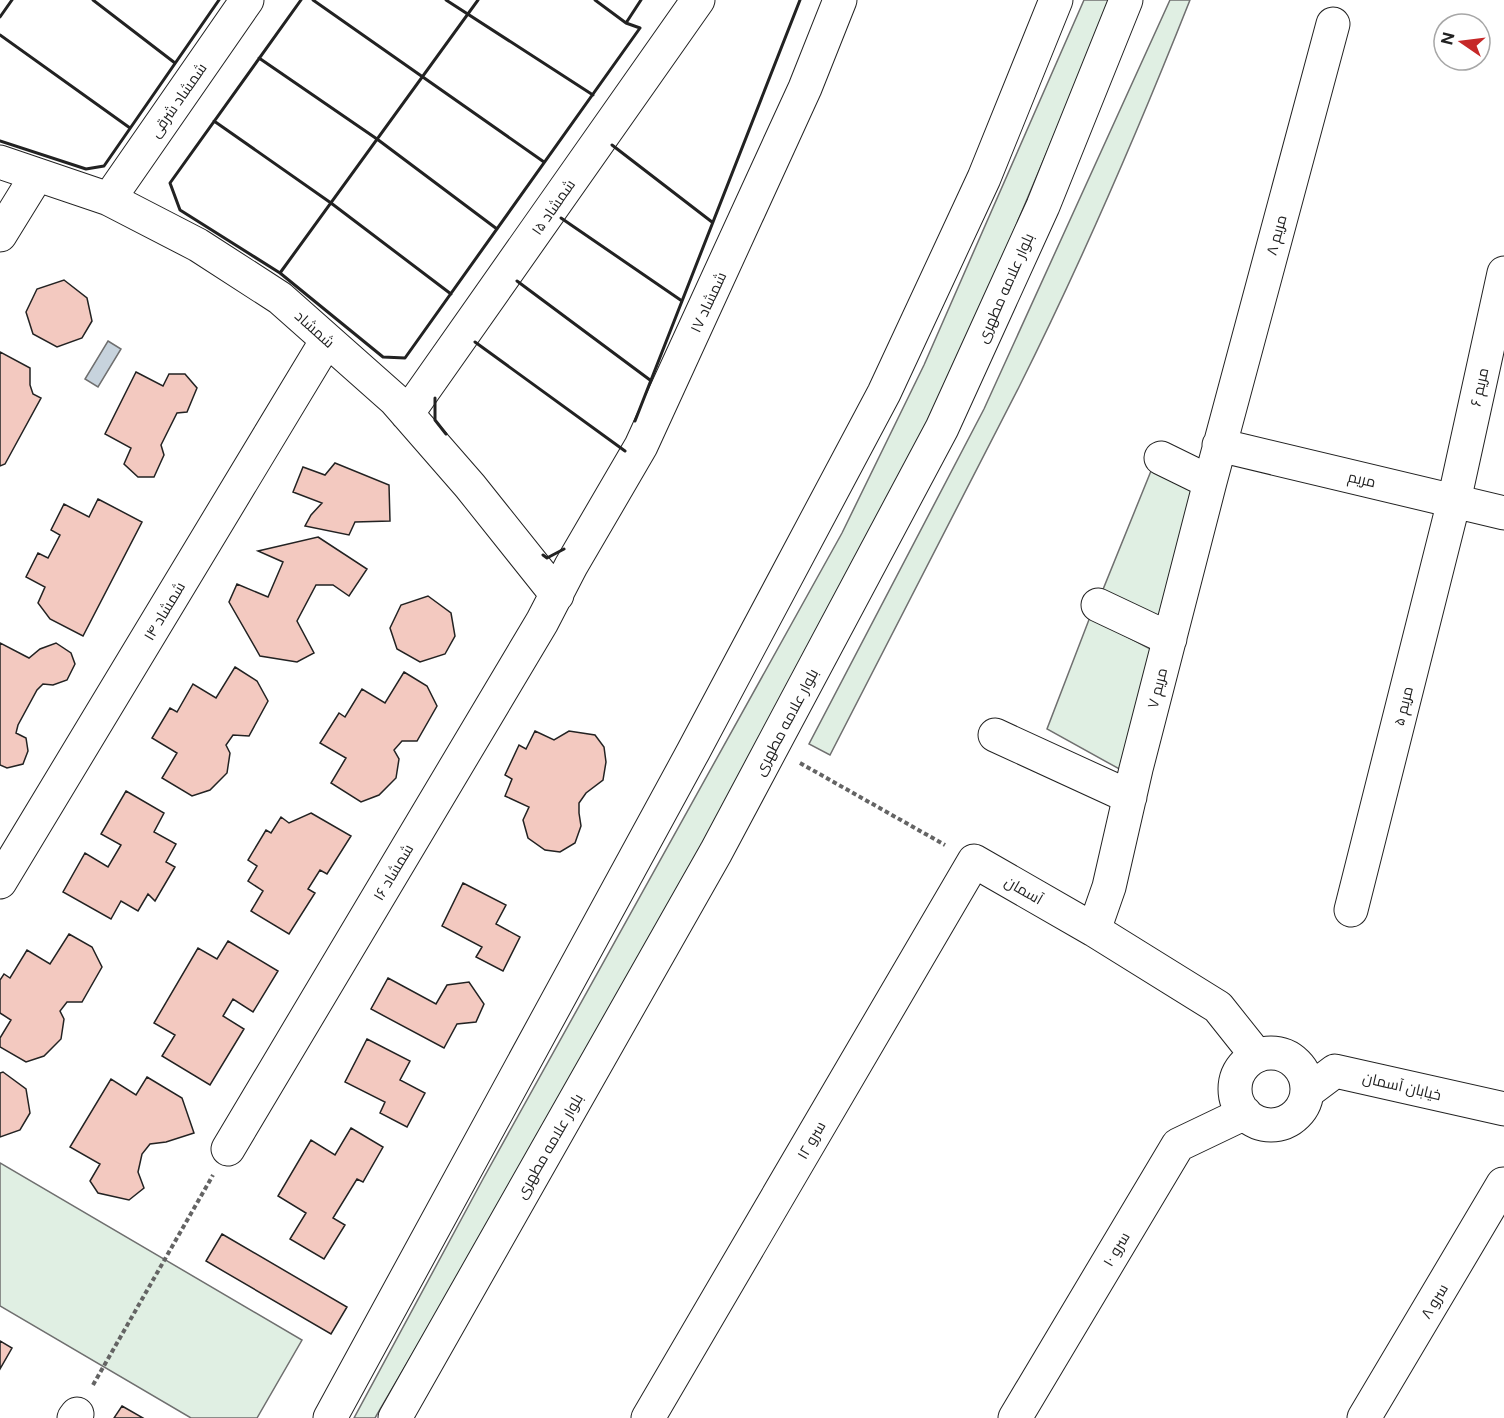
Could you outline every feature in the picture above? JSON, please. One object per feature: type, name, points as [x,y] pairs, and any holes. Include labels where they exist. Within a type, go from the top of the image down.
[{"type":"street","name":"شمشاد شرقی","points":[[109,199],[247,0]]},
{"type":"street","name":"شمشاد ۱۵","points":[[407,414],[698,0]]},
{"type":"street","name":"شمشاد ۱۷","points":[[557,595],[571,566],[641,446],[805,88],[840,0]]},
{"type":"street","points":[[330,1418],[688,763],[884,393],[984,178],[1056,0]]},
{"type":"street","name":"بلوار علامه مطهری","points":[[395,1418],[716,852],[942,428],[1043,206],[1126,0]]},
{"type":"street","name":"مریم ۸","points":[[1219,445],[1333,24]]},
{"type":"street","name":"شمشاد","points":[[0,162],[109,199],[198,245],[280,297],[395,400],[470,486],[557,595]]},
{"type":"street","points":[[0,235],[37,175]]},
{"type":"street","name":"مریم ۶","points":[[1454,501],[1504,273]]},
{"type":"street","name":"شمشاد ۱۴","points":[[0,882],[327,340]]},
{"type":"street","name":"مریم ۷","points":[[1094,930],[1109,887],[1219,445]]},
{"type":"street","name":"مریم","points":[[1219,445],[1504,513]]},
{"type":"street","points":[[1161,459],[1210,482]]},
{"type":"street","name":"مریم ۵","points":[[1352,910],[1454,501]]},
{"type":"street","name":"شمشاد ۱۶","points":[[228,1149],[557,595]]},
{"type":"street","points":[[1098,605],[1170,639]]},
{"type":"street","points":[[995,735],[1130,797]]},
{"type":"street","name":"آسمان","points":[[974,861],[1094,930],[1218,1007],[1257,1056]]},
{"type":"street","name":"سرو ۱۲","points":[[648,1418],[974,861]]},
{"type":"street","points":[[1269,1053],[1282,1054],[1293,1059],[1301,1068],[1306,1080],[1307,1092],[1298,1114],[1288,1121],[1265,1124],[1245,1113],[1239,1104],[1236,1082],[1247,1062],[1269,1053]]},
{"type":"street","name":"خیابان آسمان","points":[[1307,1092],[1335,1071],[1504,1109]]},
{"type":"street","name":"سرو ۱۰","points":[[1015,1418],[1178,1145],[1245,1113]]},
{"type":"street","name":"سرو ۸","points":[[1364,1418],[1503,1184]]},
{"type":"path","points":[[772,747],[974,861]]},
{"type":"path","points":[[76,1416],[228,1149]]},
{"type":"green space","points":[[1084,0],[1111,0],[980,311],[923,436],[715,821],[559,1103],[375,1418],[354,1418],[483,1179],[842,533],[924,365]]},
{"type":"green space","points":[[1170,0],[1190,0],[1130,147],[1087,244],[1019,387],[830,755],[809,744],[984,409]]},
{"type":"green space","points":[[1153,466],[1198,493],[1163,622],[1102,592]]},
{"type":"green space","points":[[1090,617],[1156,652],[1123,771],[1047,729]]},
{"type":"green space","points":[[0,1163],[302,1340],[257,1418],[191,1418],[0,1306]]},
{"type":"shaded area","points":[[108,341],[121,349],[98,387],[85,379]]},
{"type":"building","points":[[64,280],[87,298],[92,321],[82,338],[57,347],[33,334],[26,312],[37,289]]},
{"type":"building","points":[[0,352],[30,368],[30,385],[33,394],[41,398],[5,464],[0,466]]},
{"type":"building","points":[[136,372],[163,386],[169,374],[185,374],[197,388],[187,412],[177,413],[161,445],[164,455],[154,477],[138,477],[124,464],[131,448],[105,434]]},
{"type":"building","points":[[335,463],[389,485],[390,521],[355,522],[349,535],[305,526],[322,503],[293,492],[303,467],[325,475]]},
{"type":"building","points":[[98,499],[142,522],[83,636],[50,619],[38,603],[45,587],[26,577],[38,553],[48,558],[60,535],[51,530],[64,504],[89,517]]},
{"type":"building","points":[[318,537],[367,569],[349,596],[333,585],[316,585],[297,621],[314,653],[297,662],[260,656],[229,602],[237,584],[268,597],[283,562],[258,551]]},
{"type":"building","points":[[428,596],[451,613],[455,636],[445,654],[420,662],[397,649],[390,628],[401,605]]},
{"type":"building","points":[[0,643],[29,658],[40,649],[56,643],[71,653],[75,664],[67,680],[53,685],[43,684],[37,690],[16,733],[26,738],[28,751],[23,764],[7,768],[0,765]]},
{"type":"building","points":[[235,667],[257,681],[268,701],[249,736],[233,735],[226,745],[230,753],[227,773],[210,790],[192,796],[162,778],[177,753],[152,738],[170,708],[177,712],[193,684],[216,698]]},
{"type":"building","points":[[404,672],[427,686],[437,706],[417,741],[402,741],[394,750],[399,759],[396,778],[379,795],[361,802],[331,783],[346,758],[320,743],[339,713],[345,717],[362,689],[385,703]]},
{"type":"building","points":[[535,731],[554,740],[569,731],[595,735],[604,747],[606,762],[603,780],[586,793],[579,803],[581,826],[575,843],[560,852],[545,850],[528,838],[523,820],[529,807],[505,796],[512,779],[505,775],[519,745],[526,749]]},
{"type":"building","points":[[126,791],[164,813],[154,832],[176,844],[166,862],[175,867],[155,901],[148,894],[138,911],[121,901],[111,919],[63,892],[85,853],[108,867],[121,845],[101,834]]},
{"type":"building","points":[[311,813],[351,836],[327,874],[320,870],[308,889],[315,893],[289,934],[251,911],[263,891],[248,881],[257,866],[248,860],[266,830],[271,833],[281,817],[289,823]]},
{"type":"building","points":[[463,883],[506,905],[496,924],[520,937],[503,971],[476,957],[482,947],[442,926]]},
{"type":"building","points":[[69,934],[92,947],[102,967],[82,1002],[67,1002],[60,1011],[64,1019],[61,1039],[44,1056],[26,1062],[0,1047],[0,1038],[11,1020],[0,1013],[0,980],[4,974],[10,978],[27,950],[50,964]]},
{"type":"building","points":[[228,941],[278,971],[253,1012],[233,999],[223,1016],[244,1029],[210,1085],[162,1056],[175,1035],[154,1023],[198,948],[217,959]]},
{"type":"building","points":[[388,978],[436,1004],[447,985],[469,982],[484,1004],[476,1022],[457,1024],[444,1048],[371,1009]]},
{"type":"building","points":[[367,1039],[410,1061],[400,1080],[425,1093],[407,1127],[380,1113],[385,1102],[345,1082]]},
{"type":"building","points":[[3,1072],[26,1089],[30,1113],[20,1130],[0,1137],[0,1073]]},
{"type":"building","points":[[147,1077],[182,1098],[194,1133],[166,1142],[150,1144],[142,1154],[138,1172],[144,1188],[129,1200],[98,1193],[90,1181],[100,1164],[70,1147],[111,1079],[136,1095]]},
{"type":"building","points":[[351,1128],[383,1147],[363,1182],[357,1179],[333,1218],[345,1225],[324,1259],[290,1239],[306,1213],[278,1196],[311,1140],[335,1155]]},
{"type":"building","points":[[222,1234],[347,1307],[331,1334],[206,1261]]},
{"type":"building","points":[[0,1341],[12,1348],[0,1369]]},
{"type":"building","points":[[122,1406],[143,1418],[114,1418]]},
{"type":"wall","points":[[0,17],[12,0]]},
{"type":"wall","points":[[93,0],[175,63]]},
{"type":"wall","points":[[0,141],[86,169],[104,166],[219,0]]},
{"type":"wall","points":[[301,0],[170,183],[180,210],[280,273],[383,357],[405,358],[640,28],[626,23],[641,0]]},
{"type":"wall","points":[[313,0],[544,162]]},
{"type":"wall","points":[[446,0],[593,95]]},
{"type":"wall","points":[[280,273],[478,0]]},
{"type":"wall","points":[[595,0],[626,23]]},
{"type":"wall","points":[[635,421],[800,0]]},
{"type":"wall","points":[[0,35],[130,128]]},
{"type":"wall","points":[[259,58],[377,139],[497,229]]},
{"type":"wall","points":[[214,121],[331,203],[451,294]]},
{"type":"wall","points":[[612,145],[712,222]]},
{"type":"wall","points":[[561,218],[682,301]]},
{"type":"wall","points":[[517,281],[650,380]]},
{"type":"wall","points":[[475,342],[625,451]]},
{"type":"wall","points":[[435,398],[435,420],[446,434]]},
{"type":"wall","points":[[543,555],[547,558],[564,549]]}]
